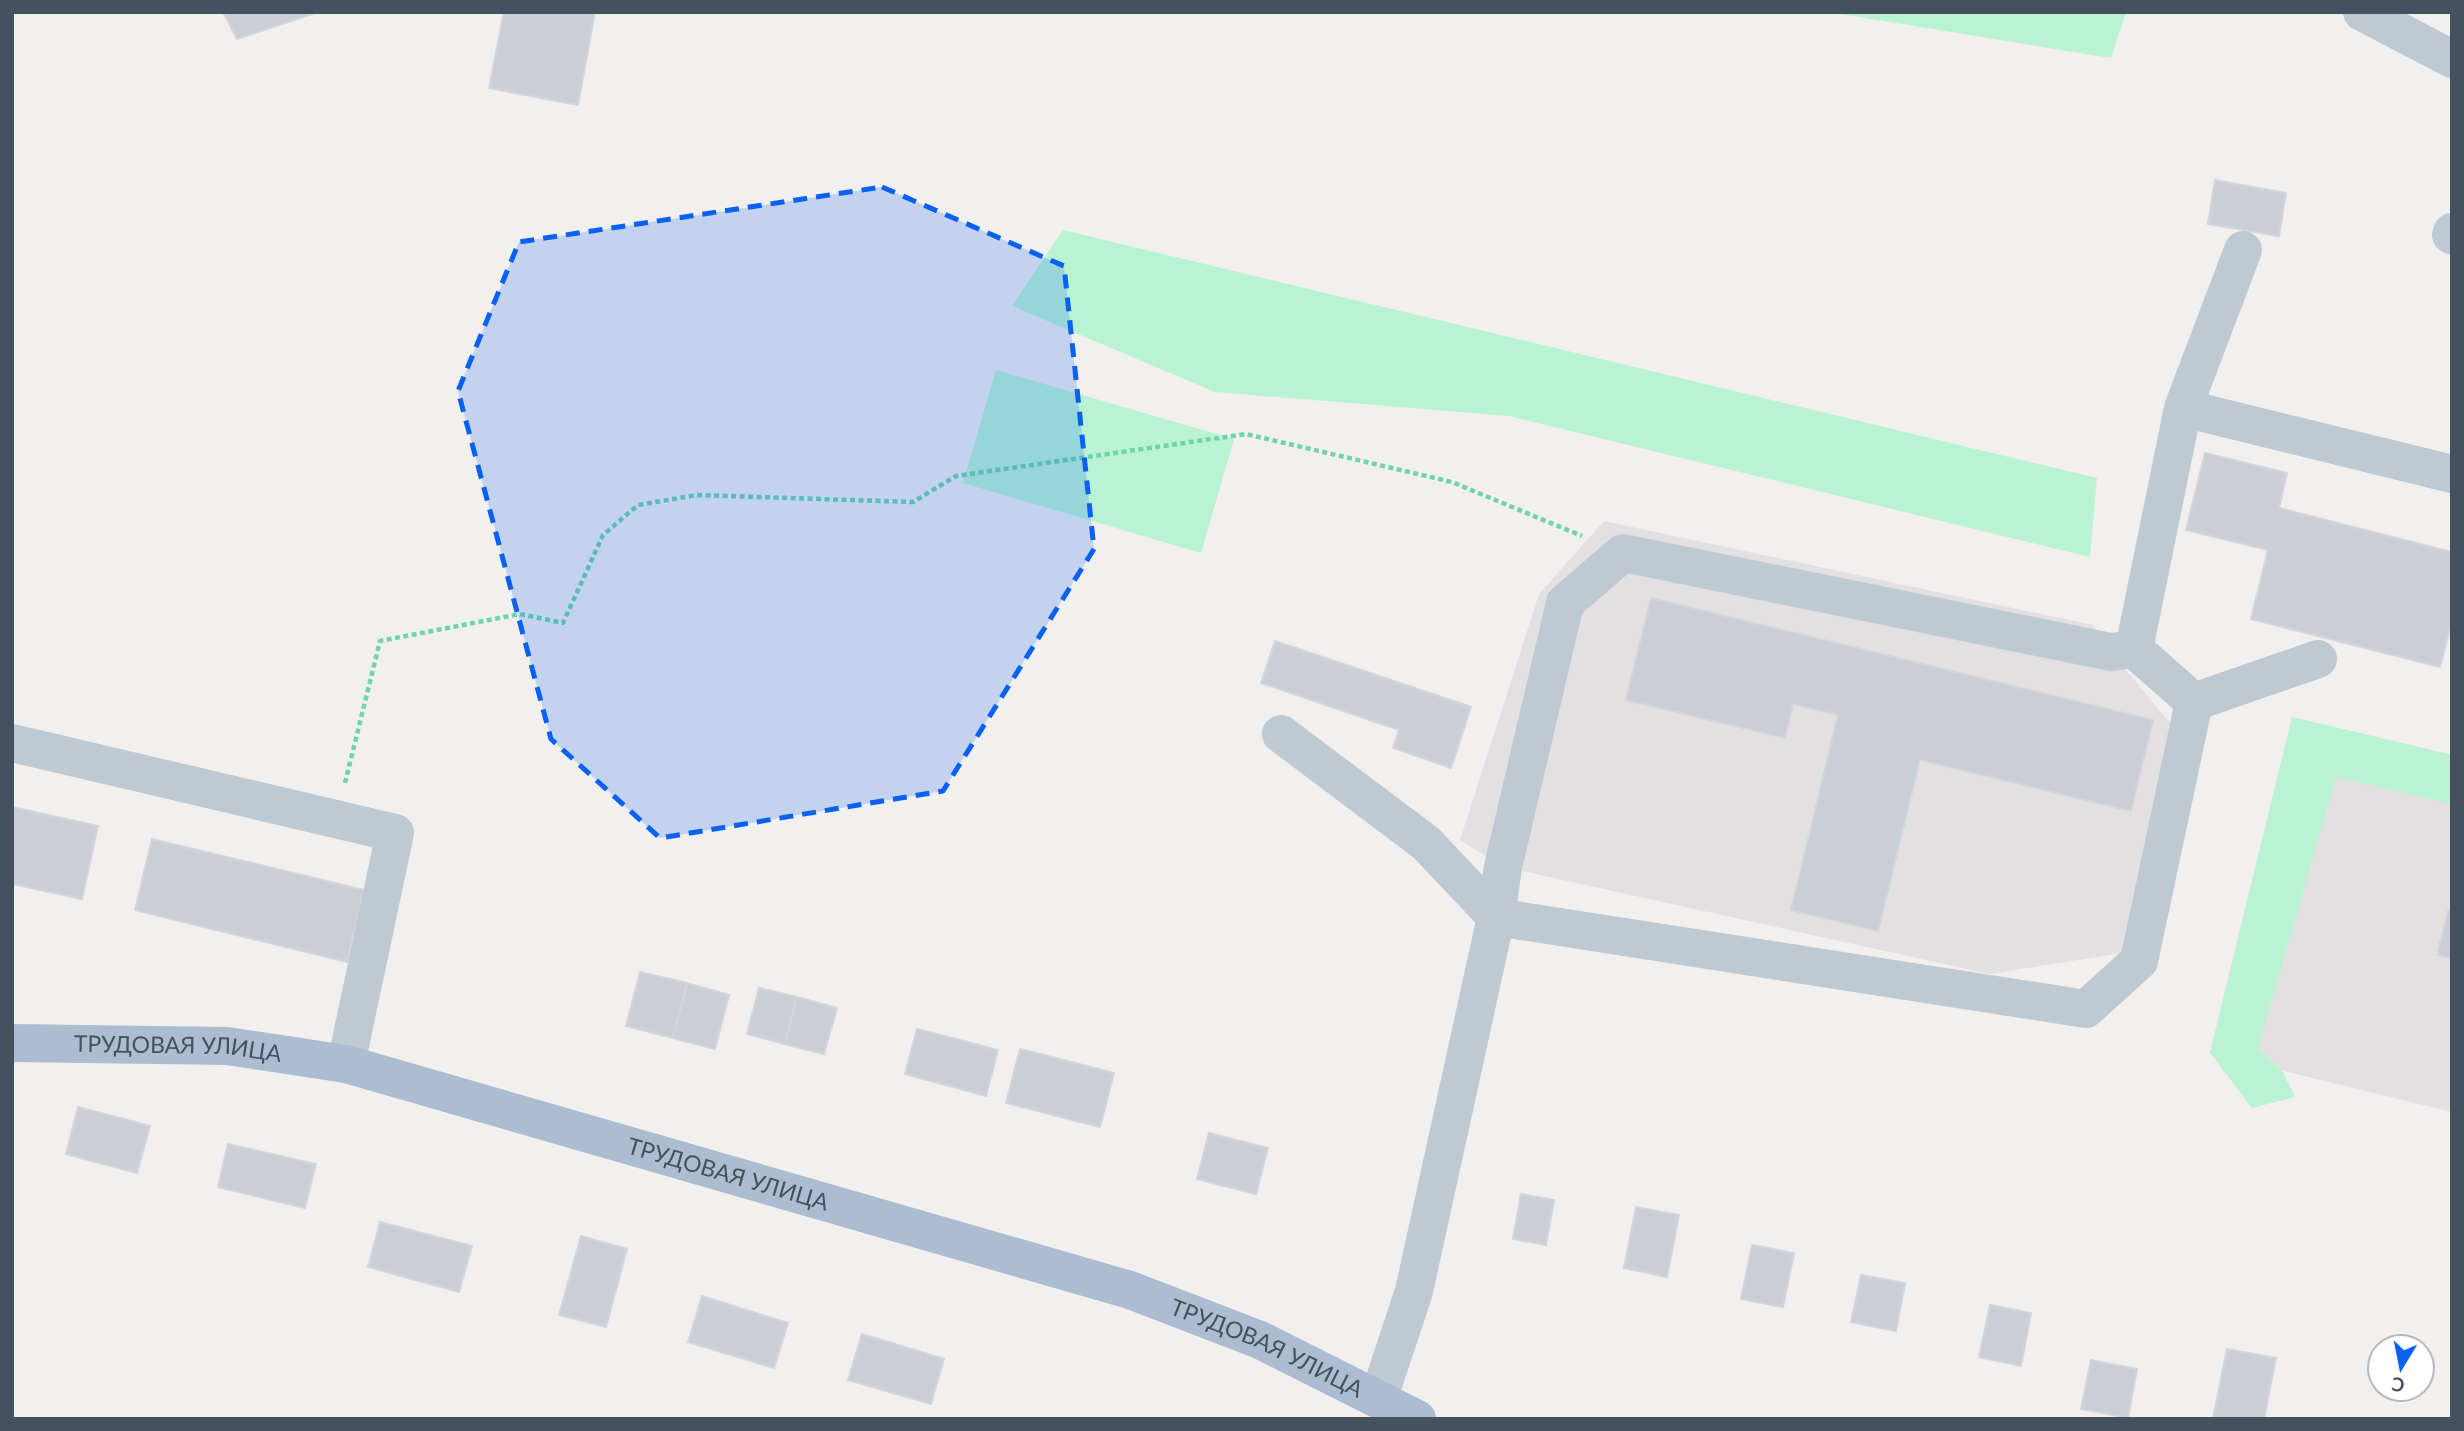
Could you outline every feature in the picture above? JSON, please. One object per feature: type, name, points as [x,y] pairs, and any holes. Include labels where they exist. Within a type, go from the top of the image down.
[{"type":"main road","name":"ТРУДОВАЯ УЛИЦА","points":[[12,1043],[227,1046],[346,1064],[1130,1290],[1260,1340],[1379,1397],[1418,1419]]},
{"type":"street","points":[[2362,12],[2452,59]]},
{"type":"street","points":[[2134,649],[2183,408],[2243,250]]},
{"type":"street","points":[[2183,408],[2452,474]]},
{"type":"street","points":[[1379,1397],[1415,1291],[1496,918],[1503,867],[1565,603],[1623,553],[2111,652],[2134,649],[2194,702]]},
{"type":"street","points":[[2194,702],[2318,659]]},
{"type":"street","points":[[1281,734],[1426,843],[1496,918],[2086,1009],[2139,961],[2194,702]]},
{"type":"street","points":[[12,743],[395,833],[346,1064]]},
{"type":"path","points":[[336,821],[380,641],[520,614],[563,624],[603,535],[638,505],[697,495],[913,502],[956,476],[1246,434],[1451,482],[1623,553]]},
{"type":"highlighted area","points":[[882,187],[1064,266],[1094,549],[943,791],[660,838],[551,739],[458,391],[519,242]]},
{"type":"shaded area","points":[[1604,521],[2093,625],[2111,652],[2171,724],[2122,953],[1990,974],[1503,867],[1460,840],[1539,594]]},
{"type":"shaded area","points":[[2292,717],[2452,755],[2452,1112],[2210,1053]]},
{"type":"green space","points":[[1828,12],[2126,12],[2111,58]]},
{"type":"green space","points":[[1063,230],[2097,478],[2090,557],[1509,416],[1215,392],[1012,306]]},
{"type":"green space","points":[[996,370],[1234,439],[1201,553],[963,483]]},
{"type":"green space","points":[[2292,717],[2452,755],[2452,804],[2336,777],[2258,1048],[2282,1071],[2295,1097],[2252,1108],[2210,1053]]},
{"type":"building","points":[[223,12],[318,12],[237,39]]},
{"type":"building","points":[[504,12],[595,12],[578,105],[489,88]]},
{"type":"building","points":[[2215,180],[2286,193],[2279,236],[2208,224]]},
{"type":"building","points":[[2205,453],[2287,473],[2279,508],[2452,552],[2452,621],[2440,667],[2251,619],[2268,550],[2186,530]]},
{"type":"building","points":[[1651,598],[2153,720],[2131,811],[1920,760],[1878,931],[1791,910],[1838,715],[1793,704],[1785,738],[1626,700]]},
{"type":"building","points":[[1275,641],[1471,707],[1451,768],[1393,748],[1399,730],[1261,683]]},
{"type":"building","points":[[12,807],[98,826],[82,899],[12,884]]},
{"type":"building","points":[[152,839],[364,890],[347,962],[135,910]]},
{"type":"building","points":[[2448,911],[2452,912],[2452,958],[2437,955]]},
{"type":"building","points":[[640,972],[687,983],[673,1038],[626,1026]]},
{"type":"building","points":[[687,983],[729,995],[715,1049],[673,1038]]},
{"type":"building","points":[[759,988],[797,997],[785,1044],[747,1034]]},
{"type":"building","points":[[797,997],[837,1008],[824,1054],[785,1044]]},
{"type":"building","points":[[917,1029],[998,1050],[986,1096],[905,1074]]},
{"type":"building","points":[[1020,1049],[1114,1073],[1100,1127],[1006,1103]]},
{"type":"building","points":[[78,1107],[150,1126],[137,1173],[66,1154]]},
{"type":"building","points":[[1209,1133],[1268,1148],[1256,1194],[1197,1179]]},
{"type":"building","points":[[228,1144],[316,1164],[305,1208],[218,1187]]},
{"type":"building","points":[[1521,1194],[1554,1200],[1546,1245],[1513,1239]]},
{"type":"building","points":[[1636,1207],[1679,1215],[1667,1277],[1624,1268]]},
{"type":"building","points":[[380,1222],[472,1246],[459,1292],[368,1267]]},
{"type":"building","points":[[581,1236],[627,1249],[606,1327],[559,1315]]},
{"type":"building","points":[[1752,1245],[1794,1253],[1783,1307],[1741,1299]]},
{"type":"building","points":[[1861,1275],[1905,1283],[1896,1331],[1851,1322]]},
{"type":"building","points":[[702,1296],[788,1323],[774,1368],[688,1342]]},
{"type":"building","points":[[1990,1305],[2031,1313],[2021,1366],[1979,1357]]},
{"type":"building","points":[[862,1334],[944,1359],[931,1404],[848,1380]]},
{"type":"building","points":[[2227,1349],[2276,1358],[2264,1419],[2213,1419]]},
{"type":"building","points":[[2091,1360],[2137,1369],[2128,1418],[2081,1409]]}]
